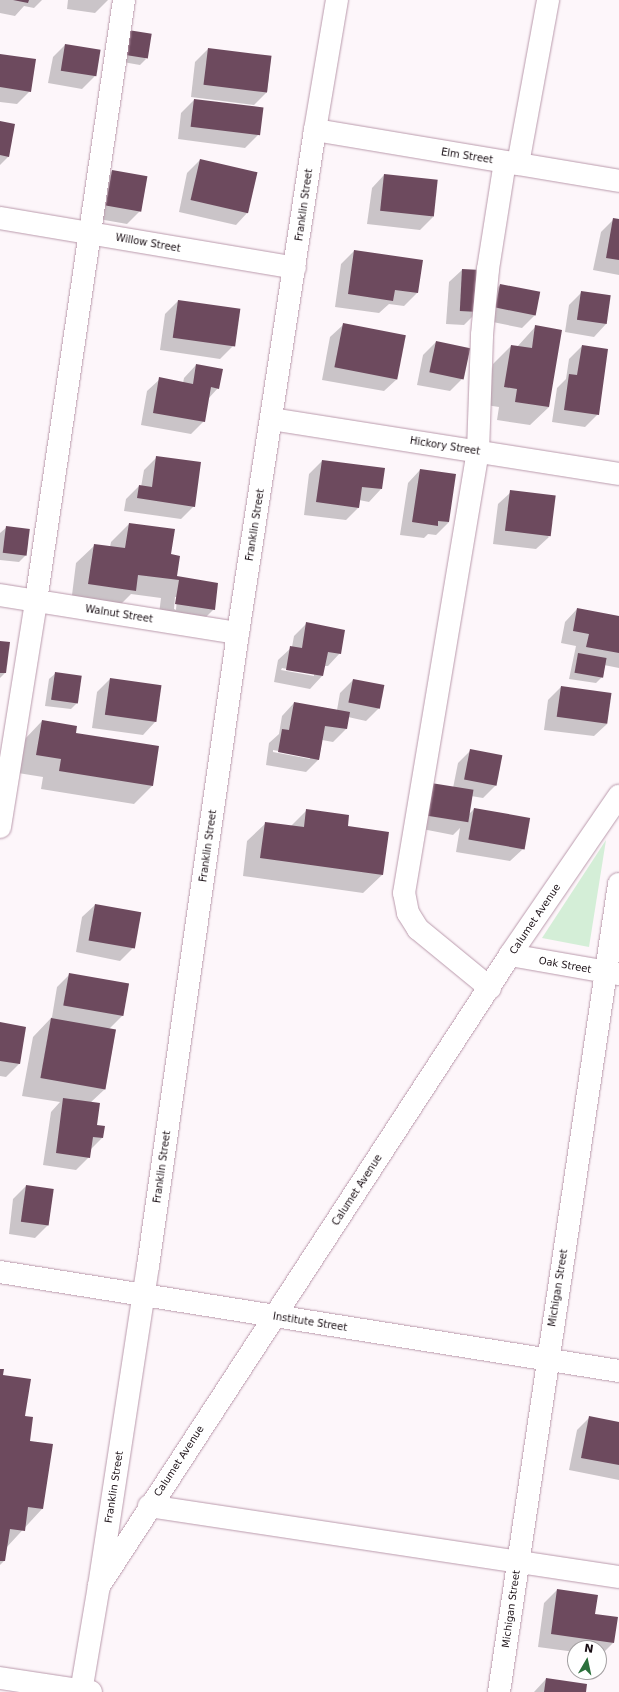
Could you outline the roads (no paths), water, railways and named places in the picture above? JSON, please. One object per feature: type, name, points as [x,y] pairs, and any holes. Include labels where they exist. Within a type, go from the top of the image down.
[{"type":"street","points":[[0,827],[36,601],[124,0]]},
{"type":"street","name":"Franklin Street","points":[[84,1691],[144,1295],[238,633],[272,419],[315,130],[337,0]]},
{"type":"street","points":[[490,988],[418,929],[408,913],[404,893],[478,451],[482,335],[488,269],[548,0]]},
{"type":"street","name":"Elm Street","points":[[315,130],[619,181]]},
{"type":"street","name":"Willow Street","points":[[0,218],[295,268]]},
{"type":"street","name":"Hickory Street","points":[[272,419],[619,474]]},
{"type":"street","name":"Walnut Street","points":[[0,595],[238,633]]},
{"type":"street","name":"Calumet Avenue","points":[[99,1586],[149,1506],[490,988],[510,955],[619,796]]},
{"type":"street","name":"Michigan Street","points":[[499,1692],[548,1360],[613,973],[619,884]]},
{"type":"street","name":"Oak Street","points":[[510,955],[613,973]]},
{"type":"street","name":"Institute Street","points":[[0,1272],[619,1371]]},
{"type":"street","points":[[149,1506],[619,1577]]},
{"type":"street","points":[[0,1678],[84,1691]]}]
